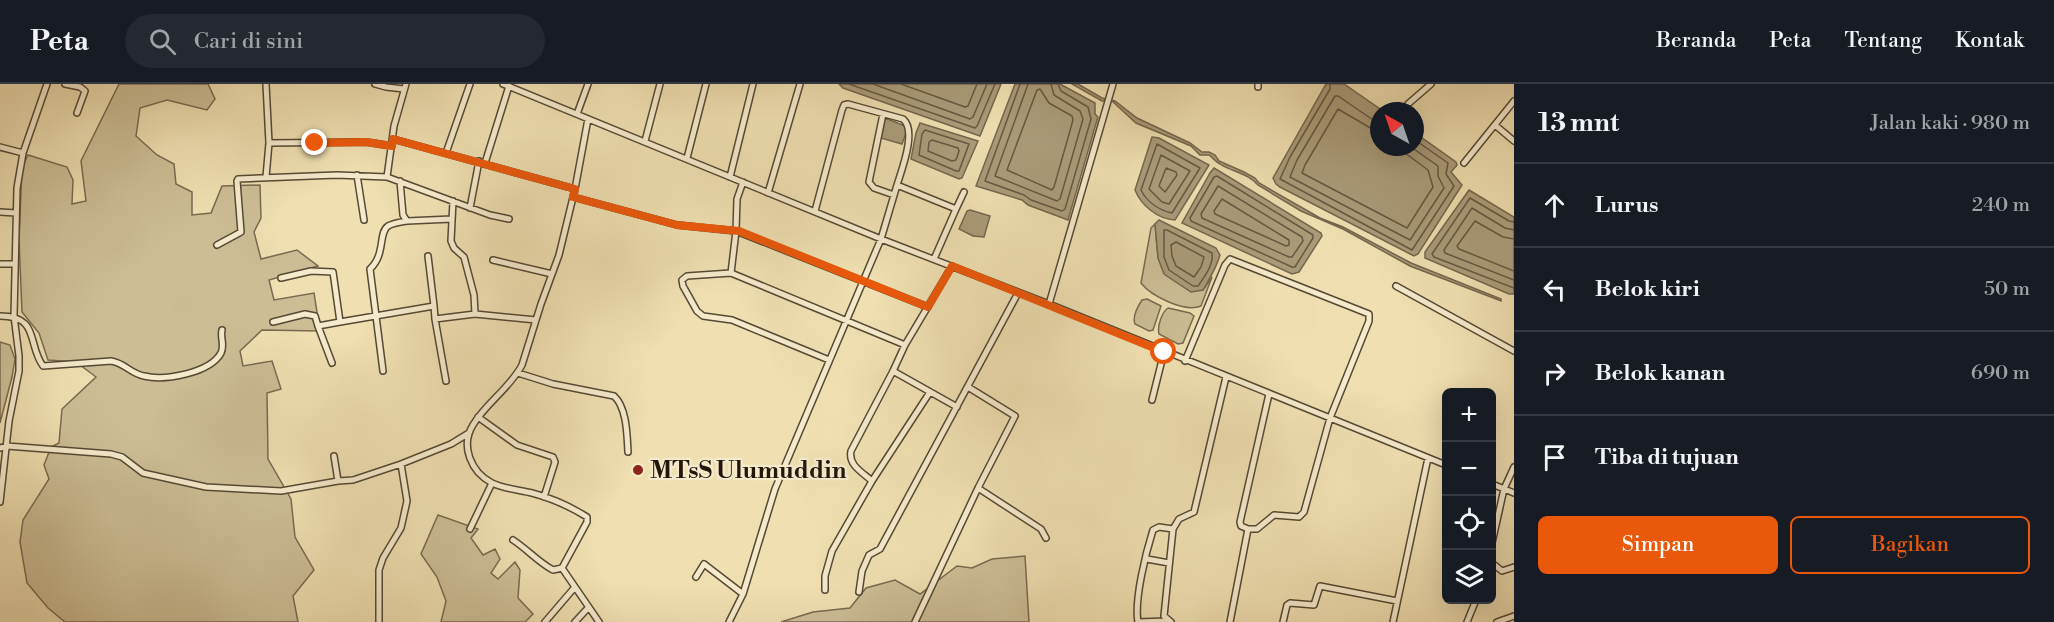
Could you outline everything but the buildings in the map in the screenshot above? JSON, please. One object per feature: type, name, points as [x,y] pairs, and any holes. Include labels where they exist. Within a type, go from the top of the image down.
[{"type":"street","points":[[0,502],[9,420],[19,371],[14,316],[17,188],[23,153],[47,84]]},
{"type":"street","points":[[64,84],[80,87],[85,91],[77,113]]},
{"type":"street","points":[[266,84],[269,143],[266,177]]},
{"type":"street","points":[[375,84],[386,87],[405,86],[387,177]]},
{"type":"street","points":[[446,153],[470,84]]},
{"type":"street","points":[[577,114],[588,84]]},
{"type":"street","points":[[645,141],[660,84]]},
{"type":"street","points":[[687,158],[706,84]]},
{"type":"street","points":[[730,177],[753,84]]},
{"type":"street","points":[[768,193],[800,84]]},
{"type":"street","points":[[1049,304],[1113,84]]},
{"type":"street","points":[[1410,102],[1431,84]]},
{"type":"street","points":[[471,208],[482,162],[506,85],[881,239],[1049,304],[1442,463]]},
{"type":"street","points":[[1464,163],[1514,101]]},
{"type":"street","points":[[729,622],[743,594],[775,489],[881,239],[910,130],[908,124],[903,119],[848,104],[844,105],[815,211]]},
{"type":"street","points":[[883,114],[869,182],[874,188],[894,195]]},
{"type":"street","points":[[513,540],[553,570],[562,568],[587,517],[544,496],[492,483],[474,465],[468,456],[467,448],[469,433],[478,417],[518,373],[552,274],[575,189],[588,119]]},
{"type":"street","points":[[1495,125],[1514,141]]},
{"type":"street","points":[[393,139],[575,189]]},
{"type":"street","points":[[269,143],[366,142],[392,146]]},
{"type":"street","points":[[0,147],[23,153]]},
{"type":"street","points":[[357,176],[364,220]]},
{"type":"street","points":[[216,245],[241,232],[237,181],[266,177],[387,177],[471,208],[509,219]]},
{"type":"street","points":[[400,181],[404,215],[407,220]]},
{"type":"street","points":[[731,273],[737,200],[743,182]]},
{"type":"street","points":[[897,185],[956,209]]},
{"type":"street","points":[[934,259],[964,192]]},
{"type":"street","points":[[573,197],[677,225],[736,231],[928,307]]},
{"type":"street","points":[[453,201],[451,241],[454,248],[464,257],[474,296],[475,314]]},
{"type":"street","points":[[0,212],[16,213]]},
{"type":"street","points":[[383,371],[370,269],[381,255],[383,232],[388,226],[407,220],[452,219]]},
{"type":"street","points":[[428,256],[435,319],[446,381]]},
{"type":"street","points":[[1185,361],[1225,265],[1230,259],[1364,310],[1369,314],[1369,321],[1302,515],[1296,517],[1274,515],[1257,529],[1248,529],[1240,522],[1269,394]]},
{"type":"street","points":[[493,260],[552,274]]},
{"type":"street","points":[[0,264],[15,264]]},
{"type":"street","points":[[872,481],[852,463],[849,458],[851,451],[905,345],[952,266]]},
{"type":"street","points":[[280,278],[311,271],[333,272],[340,322]]},
{"type":"street","points":[[829,360],[732,320],[707,317],[699,313],[683,286],[682,280],[687,276],[731,273],[905,345]]},
{"type":"street","points":[[1396,286],[1514,351]]},
{"type":"street","points":[[859,592],[862,571],[868,555],[880,549],[1018,293]]},
{"type":"street","points":[[318,326],[434,306]]},
{"type":"street","points":[[273,322],[312,314],[332,363]]},
{"type":"street","points":[[435,319],[475,314],[536,320]]},
{"type":"street","points":[[0,316],[14,316],[24,323],[30,331],[43,366],[111,361],[121,362],[136,374],[166,378],[188,374],[214,361],[221,354],[224,345],[222,330]]},
{"type":"street","points":[[1152,400],[1164,352]]},
{"type":"street","points":[[892,372],[957,407]]},
{"type":"street","points":[[518,373],[553,384],[614,396],[623,412],[628,452]]},
{"type":"street","points":[[1169,621],[1164,616],[1173,529],[1179,519],[1194,512],[1226,376]]},
{"type":"street","points":[[915,622],[978,488],[1015,416],[968,387]]},
{"type":"street","points":[[825,590],[825,576],[832,551],[872,481],[930,392]]},
{"type":"street","points":[[478,417],[517,445],[553,457],[555,462],[544,496]]},
{"type":"street","points":[[0,448],[7,446],[111,454],[122,457],[143,473],[206,487],[281,491],[352,480],[451,444],[469,433]]},
{"type":"street","points":[[334,456],[338,481]]},
{"type":"street","points":[[1393,622],[1428,458]]},
{"type":"street","points":[[379,622],[379,570],[383,558],[401,528],[406,508],[407,495],[401,464]]},
{"type":"street","points":[[1496,522],[1504,489],[1514,467]]},
{"type":"street","points":[[470,529],[492,483]]},
{"type":"street","points":[[1496,486],[1514,493]]},
{"type":"street","points":[[978,488],[1041,529],[1046,538]]},
{"type":"street","points":[[1169,621],[1138,622],[1137,610],[1154,530],[1159,527],[1173,529]]},
{"type":"street","points":[[1230,622],[1248,529]]},
{"type":"street","points":[[1147,559],[1169,563]]},
{"type":"street","points":[[696,577],[704,564],[743,594]]},
{"type":"street","points":[[1496,567],[1502,571],[1514,567]]},
{"type":"street","points":[[562,568],[599,622]]},
{"type":"street","points":[[1283,622],[1287,605],[1290,603],[1314,606],[1320,586],[1397,601]]},
{"type":"street","points":[[545,622],[575,587]]},
{"type":"street","points":[[1467,622],[1474,604]]},
{"type":"street","points":[[575,622],[588,608]]},
{"type":"street","points":[[1497,622],[1514,616]]},
{"type":"shaded area","points":[[119,84],[208,84],[215,99],[207,110],[167,100],[140,108],[136,136],[157,155],[174,164],[176,184],[192,192],[192,215],[211,213],[222,186],[260,185],[261,218],[254,232],[261,259],[297,250],[318,266],[269,280],[274,300],[314,293],[320,331],[262,330],[240,351],[243,366],[272,361],[281,389],[267,393],[268,459],[291,499],[295,537],[314,570],[293,596],[298,622],[65,622],[48,608],[27,583],[20,542],[23,520],[49,479],[44,465],[51,447],[59,443],[62,409],[96,377],[76,362],[48,360],[39,333],[22,312],[19,240],[22,167],[28,155],[67,167],[73,180],[72,204],[86,201],[81,161]]},
{"type":"shaded area","points":[[1155,224],[1158,258],[1203,290],[1212,277],[1201,306],[1186,307],[1169,302],[1152,293],[1141,283],[1151,228]]},
{"type":"shaded area","points":[[1147,299],[1161,306],[1153,330],[1149,331],[1135,324],[1134,321],[1139,305],[1142,300]]},
{"type":"shaded area","points":[[1168,308],[1194,316],[1183,343],[1178,344],[1159,334],[1160,319]]},
{"type":"shaded area","points":[[0,342],[10,345],[15,359],[0,423]]},
{"type":"shaded area","points":[[438,515],[478,529],[471,538],[483,555],[495,549],[500,559],[491,573],[498,579],[515,562],[520,570],[518,598],[533,614],[525,622],[441,622],[446,601],[437,577],[421,554]]},
{"type":"shaded area","points":[[1025,556],[1029,622],[781,622],[813,612],[850,608],[866,588],[895,580],[920,594],[957,566],[972,568],[992,559]]},
{"type":"water","points":[[839,84],[1001,84],[980,136],[843,88]]},
{"type":"water","points":[[1015,84],[1060,84],[1095,103],[1095,114],[1098,117],[1068,220],[1028,205],[1022,200],[976,186]]},
{"type":"water","points":[[1072,84],[1078,84],[1102,98],[1115,101],[1137,118],[1190,143],[1202,152],[1215,155],[1219,161],[1255,178],[1259,183],[1320,218],[1343,227],[1411,263],[1501,299],[1501,301],[1410,266],[1343,229],[1301,211],[1250,178],[1225,167],[1209,155],[1200,155],[1191,146],[1136,123],[1112,101],[1102,101]]},
{"type":"water","points":[[1326,84],[1344,84],[1370,102],[1370,156],[1424,156],[1424,139],[1456,162],[1457,165],[1451,172],[1462,185],[1418,254],[1414,256],[1280,187],[1273,178]]},
{"type":"water","points":[[885,118],[905,126],[906,133],[902,144],[881,138]]},
{"type":"water","points":[[920,123],[978,141],[962,178],[959,179],[911,159]]},
{"type":"water","points":[[1152,137],[1159,138],[1209,165],[1175,220],[1156,214],[1141,201],[1135,190]]},
{"type":"water","points":[[1214,168],[1321,233],[1322,236],[1299,272],[1292,274],[1182,223]]},
{"type":"water","points":[[1469,190],[1514,217],[1514,294],[1509,294],[1425,258],[1425,252]]},
{"type":"water","points":[[967,211],[990,216],[984,237],[973,236],[959,229]]},
{"type":"water","points":[[1159,220],[1216,248],[1220,255],[1203,290],[1191,292],[1164,274],[1158,258],[1155,224]]},
{"type":"place","name":"MTsS Ulumuddin","points":[[638,470]]},
{"type":"route","points":[[315,143],[366,142],[392,146],[393,139],[479,161],[575,189],[573,197],[630,211],[655,220],[677,225],[739,231],[928,307],[952,266],[1164,352]]}]
